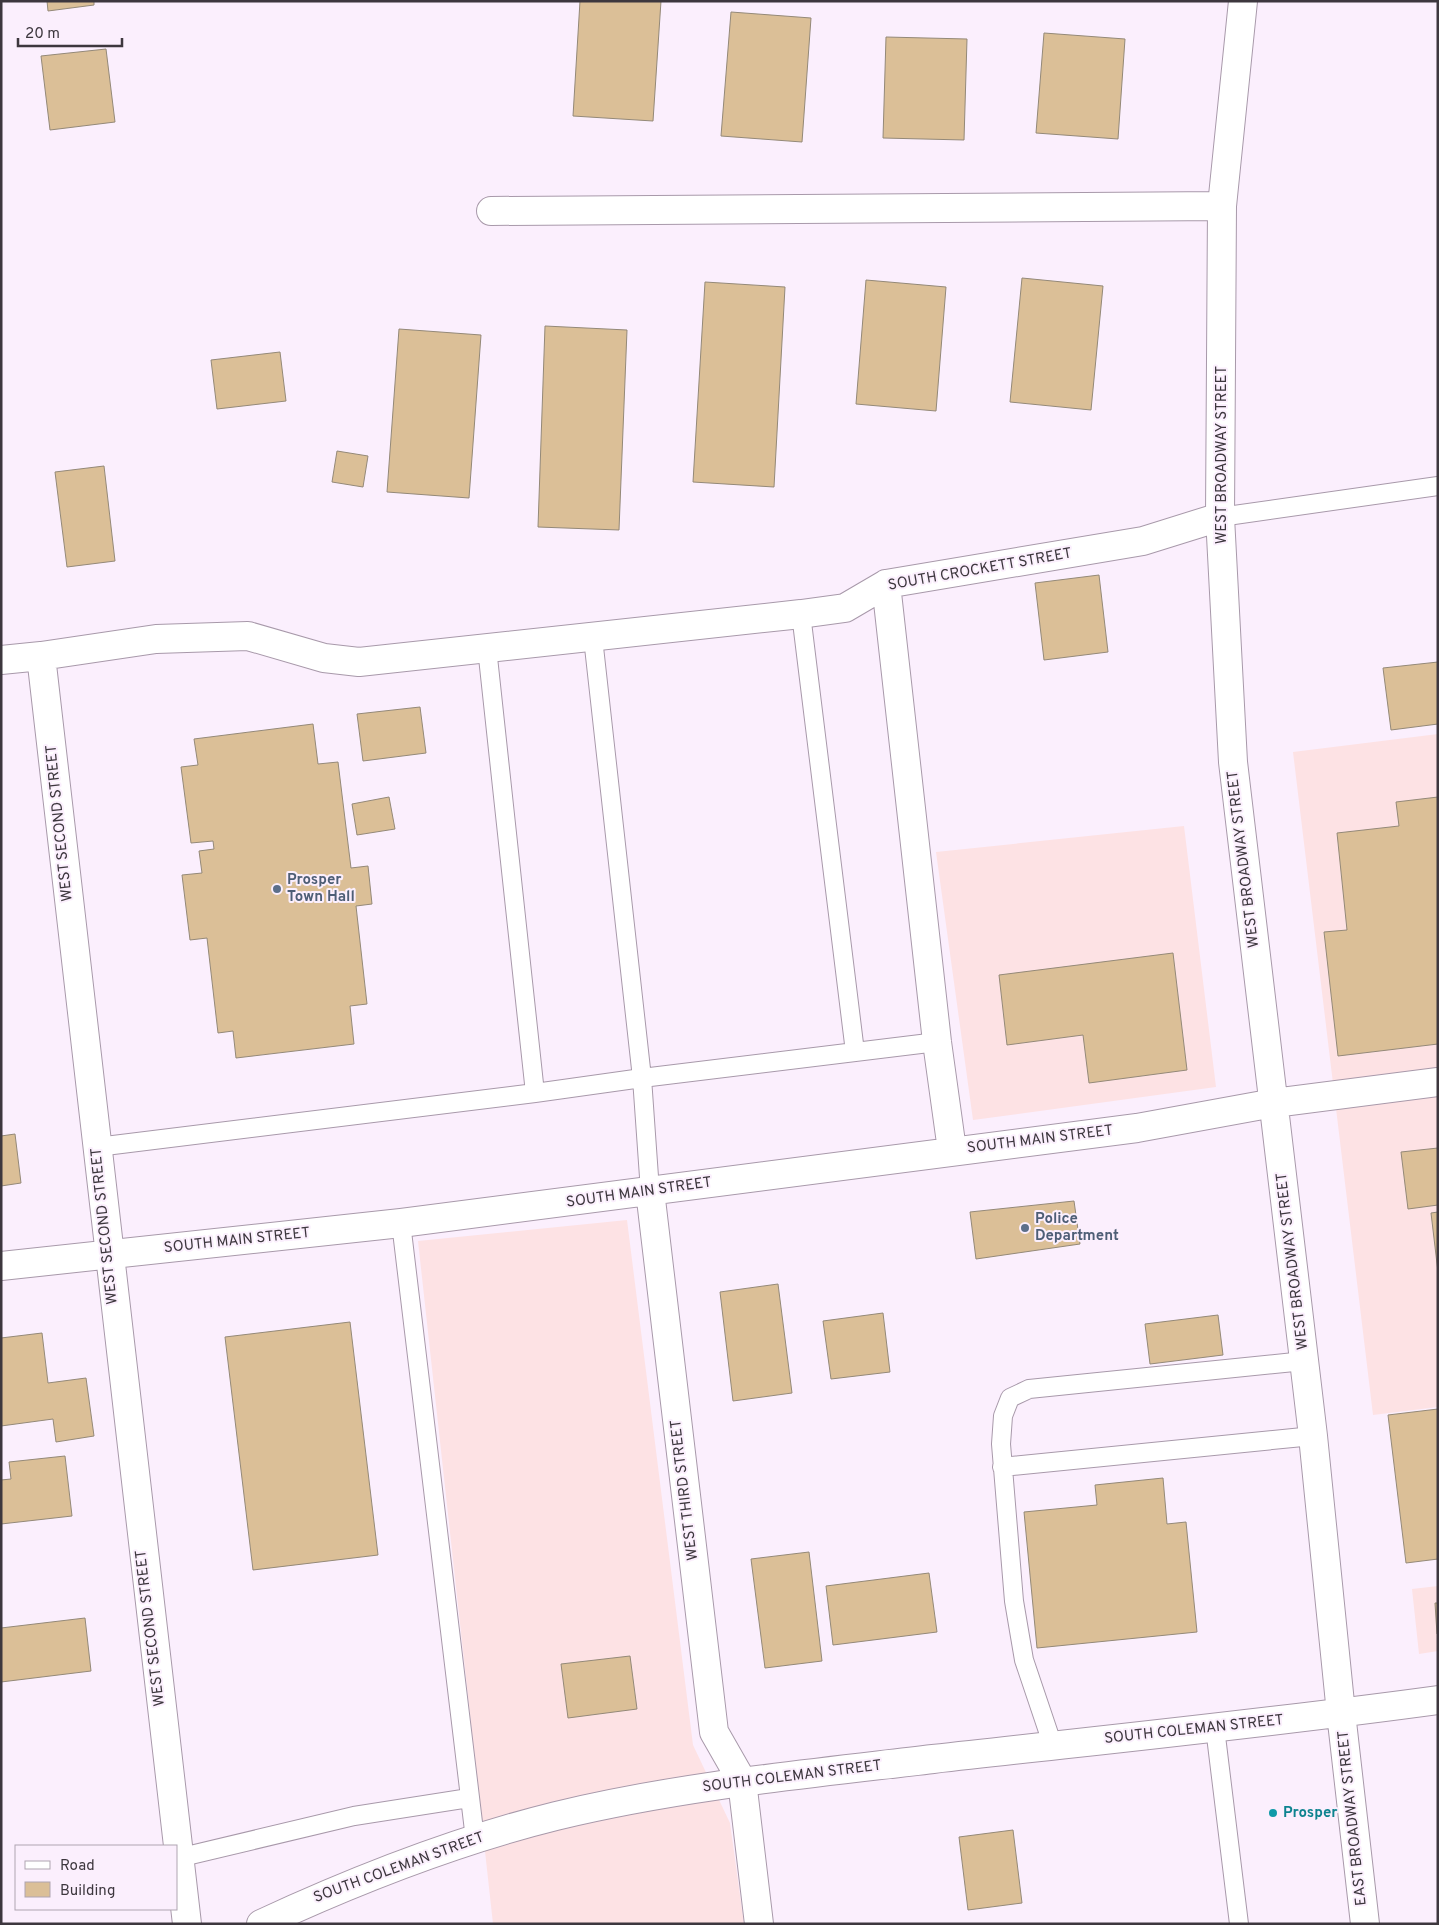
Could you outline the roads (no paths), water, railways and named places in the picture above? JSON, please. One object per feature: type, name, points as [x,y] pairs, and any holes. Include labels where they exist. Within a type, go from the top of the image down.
[{"type":"street","name":"WEST BROADWAY STREET","points":[[1243,1],[1222,206],[1220,518],[1232,762],[1313,1436],[1341,1713]]},
{"type":"street","points":[[491,211],[1222,206]]},
{"type":"street","name":"SOUTH CROCKETT STREET","points":[[41,656],[156,639],[248,636],[324,658],[360,662],[801,614],[845,608],[886,584],[1143,541],[1220,518]]},
{"type":"street","points":[[886,584],[937,1042],[952,1150]]},
{"type":"street","points":[[1,660],[41,656]]},
{"type":"street","name":"WEST SECOND STREET","points":[[41,656],[176,1845]]},
{"type":"street","name":"SOUTH MAIN STREET","points":[[1,1266],[401,1223],[650,1192],[952,1150],[1136,1128],[1274,1103],[1438,1082]]},
{"type":"street","name":"WEST THIRD STREET","points":[[650,1192],[714,1732],[742,1781]]},
{"type":"street","name":"SOUTH COLEMAN STREET","points":[[261,1924],[330,1892],[474,1839],[565,1814],[742,1781],[1215,1728],[1438,1700]]},
{"type":"street","name":"EAST BROADWAY STREET","points":[[1341,1713],[1365,1924]]},
{"type":"street","points":[[742,1781],[759,1924]]},
{"type":"street","name":"WEST SECOND STREET","points":[[178,1858],[186,1924]]},
{"type":"lane","points":[[1220,518],[1438,486]]},
{"type":"lane","points":[[801,614],[854,1052]]},
{"type":"lane","points":[[593,638],[642,1078],[650,1192]]},
{"type":"lane","points":[[487,648],[535,1093]]},
{"type":"lane","points":[[97,1147],[937,1042]]},
{"type":"lane","points":[[401,1223],[474,1839]]},
{"type":"lane","points":[[1053,1746],[1024,1660],[1014,1601],[1002,1467],[1003,1416],[1010,1398],[1029,1389],[1304,1361]]},
{"type":"lane","points":[[1002,1467],[1313,1436]]},
{"type":"lane","points":[[1215,1728],[1239,1924]]},
{"type":"lane","points":[[178,1858],[354,1816],[469,1798]]},
{"type":"place","name":"Prosper Town Hall","points":[[277,889]]},
{"type":"place","name":"Police Department","points":[[1025,1228]]},
{"type":"place","name":"Prosper","points":[[1273,1813]]}]
